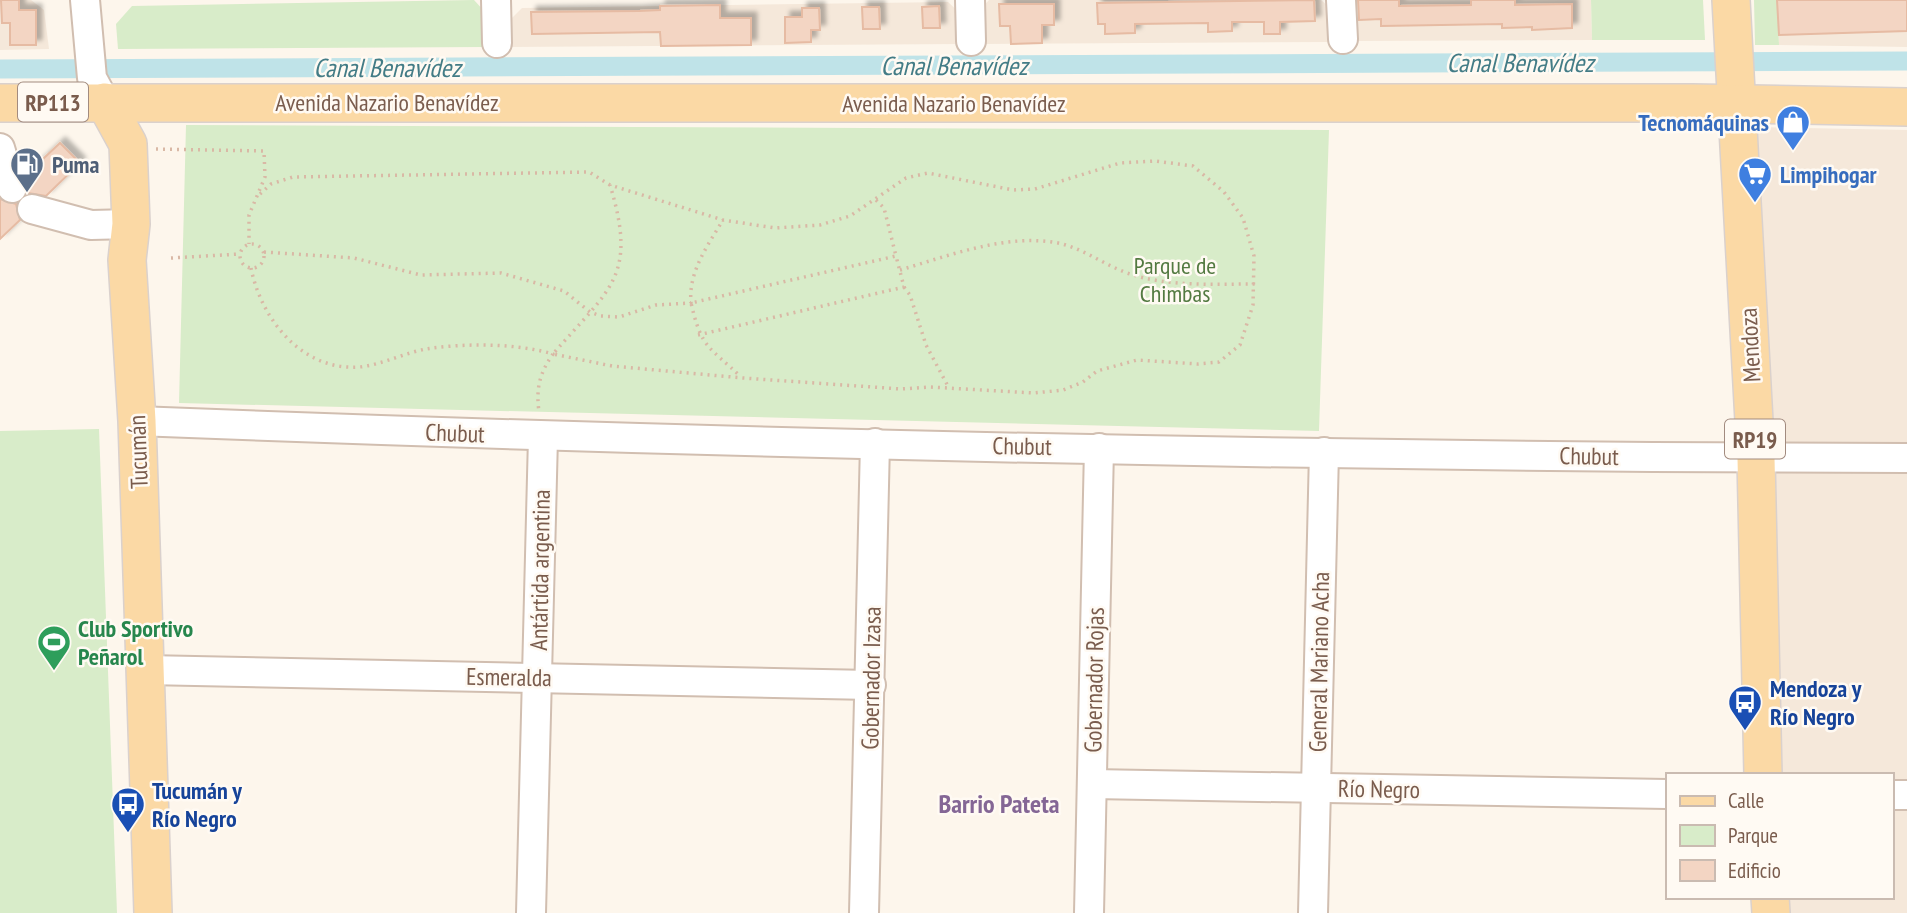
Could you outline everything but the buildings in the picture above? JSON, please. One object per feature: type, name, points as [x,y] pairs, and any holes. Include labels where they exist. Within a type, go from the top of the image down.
[{"type":"main road","name":"Mendoza","points":[[1731,0],[1756,457],[1763,773]]},
{"type":"main road","name":"Avenida Nazario Benavídez","points":[[0,103],[96,79],[1734,75],[1907,107]]},
{"type":"main road","name":"Tucumán","points":[[96,79],[128,144],[131,224],[127,260],[137,421],[153,913]]},
{"type":"street","name":"Tucumán","points":[[85,0],[96,79]]},
{"type":"street","points":[[496,0],[498,43]]},
{"type":"street","points":[[970,0],[971,41]]},
{"type":"street","points":[[1341,0],[1343,39]]},
{"type":"street","points":[[0,148],[12,188]]},
{"type":"street","points":[[32,209],[91,225],[131,224]]},
{"type":"street","name":"Chubut","points":[[137,421],[542,437],[1324,452],[1907,458]]},
{"type":"street","name":"Antártida argentina","points":[[531,913],[542,437]]},
{"type":"street","name":"Gobernador Izasa","points":[[864,913],[875,443]]},
{"type":"street","name":"Gobernador Rojas","points":[[1089,913],[1099,448]]},
{"type":"street","name":"General Mariano Acha","points":[[1313,913],[1324,452]]},
{"type":"street","name":"Esmeralda","points":[[146,670],[871,685]]},
{"type":"street","name":"Río Negro","points":[[1092,784],[1666,793]]},
{"type":"street","points":[[153,913],[178,913]]},
{"type":"path","points":[[152,149],[264,151],[265,177],[249,215],[248,244],[240,254],[172,258]]},
{"type":"path","points":[[240,254],[242,264],[251,268],[263,306],[285,336],[313,359],[360,367],[427,349],[528,347],[612,366],[743,378],[901,389],[1053,391],[1083,382],[1097,371],[1137,360],[1185,364],[1219,362],[1240,345],[1253,305],[1254,256],[1244,218],[1224,192],[1193,166],[1155,161],[1120,163],[1035,189],[1013,190],[928,173],[906,178],[850,216],[820,225],[775,228],[723,220],[610,185],[589,172],[293,177],[271,184],[260,194]]},
{"type":"path","points":[[542,437],[537,391],[542,369],[616,280],[624,242],[610,185]]},
{"type":"path","points":[[876,200],[884,208],[904,287],[910,295],[926,345],[949,388]]},
{"type":"path","points":[[723,220],[696,269],[690,292],[691,303],[698,335],[716,357],[743,378]]},
{"type":"path","points":[[900,270],[1009,243],[1034,242],[1058,243],[1127,273],[1149,278],[1174,282],[1255,284]]},
{"type":"path","points":[[248,244],[258,245],[264,252],[354,257],[421,275],[501,274],[564,291],[590,312],[619,317],[656,306],[691,303],[896,256]]},
{"type":"path","points":[[251,268],[263,261],[264,252]]},
{"type":"path","points":[[698,335],[904,287]]},
{"type":"shaded area","points":[[0,0],[31,0],[44,10],[49,49],[0,50]]},
{"type":"shaded area","points":[[989,0],[1321,0],[1329,7],[1330,42],[982,44],[981,9]]},
{"type":"shaded area","points":[[1356,0],[1591,0],[1592,40],[1353,41],[1353,4]]},
{"type":"shaded area","points":[[1777,0],[1907,0],[1907,47],[1779,45]]},
{"type":"shaded area","points":[[948,2],[961,14],[962,44],[510,47],[510,20],[522,8]]},
{"type":"shaded area","points":[[1752,127],[1907,130],[1907,913],[1785,913],[1785,899],[1893,899],[1893,773],[1780,773]]},
{"type":"green space","points":[[474,0],[485,12],[486,47],[118,49],[116,24],[132,6]]},
{"type":"green space","points":[[1591,0],[1703,0],[1705,40],[1592,40]]},
{"type":"green space","points":[[1754,0],[1777,0],[1779,45],[1755,45]]},
{"type":"green space","name":"Parque de Chimbas","points":[[186,125],[1329,130],[1319,431],[179,403]]},
{"type":"green space","name":"Club Sportivo Peñarol","points":[[99,429],[117,913],[0,913],[0,431]]},
{"type":"waterway","name":"Canal Benavídez","points":[[0,69],[1907,61]]},
{"type":"place","name":"Tecnomáquinas","points":[[1793,152]]},
{"type":"place","name":"Puma","points":[[27,194]]},
{"type":"place","name":"Limpihogar","points":[[1755,204]]},
{"type":"place","name":"Club Sportivo Peñarol","points":[[54,672]]},
{"type":"place","name":"Mendoza y Río Negro","points":[[1745,732]]},
{"type":"place","name":"Tucumán y Río Negro","points":[[128,834]]},
{"type":"district","name":"Barrio Pateta","points":[[999,803]]}]
